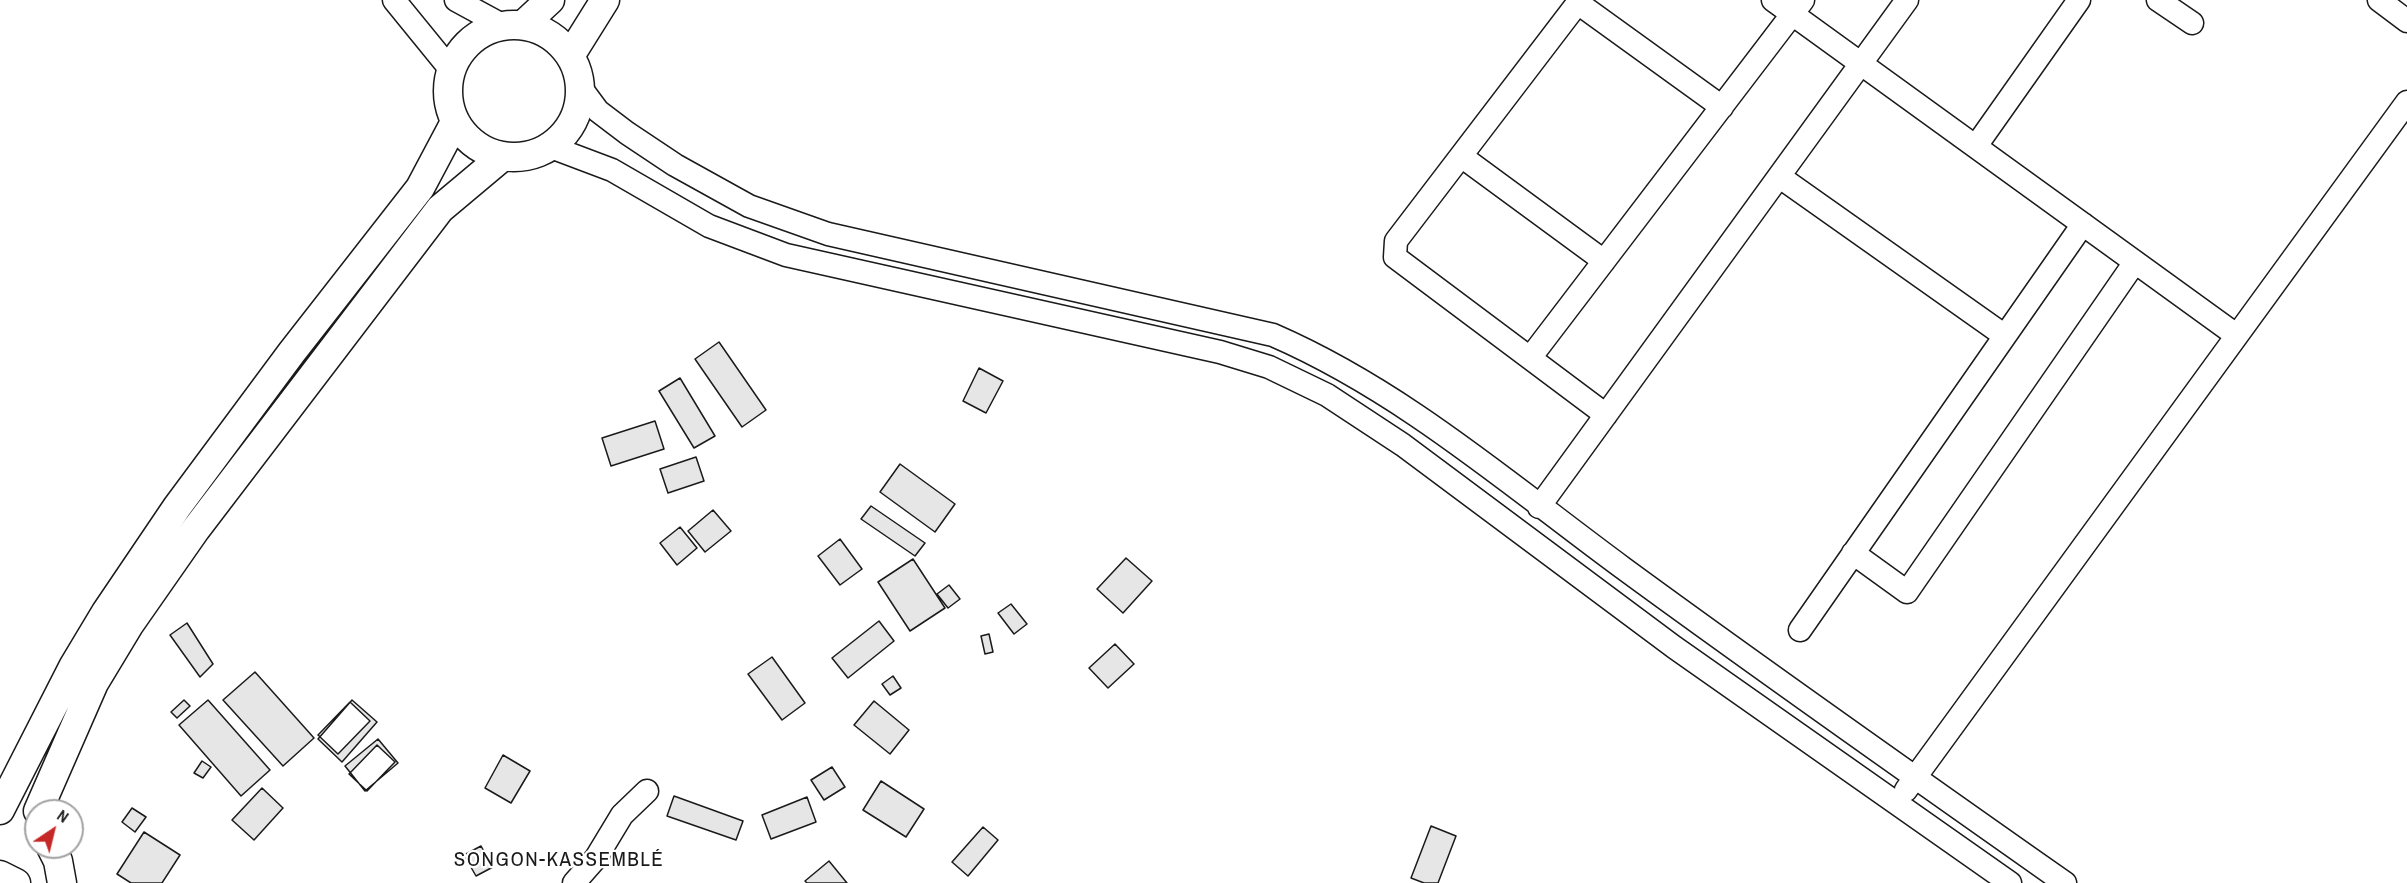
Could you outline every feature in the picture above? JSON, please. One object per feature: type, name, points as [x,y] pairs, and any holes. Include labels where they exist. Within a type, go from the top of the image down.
[{"type":"main road","points":[[512,25],[545,32],[563,46],[576,65],[581,88],[578,111],[568,131],[551,147],[519,158],[502,157],[483,150],[467,138],[455,122],[448,102],[448,82],[451,70],[466,45],[482,32],[512,25],[550,0]]},
{"type":"main road","points":[[570,56],[605,0]]},
{"type":"main road","points":[[0,810],[73,667],[106,612],[218,453],[420,188],[455,122]]},
{"type":"main road","points":[[44,799],[94,682],[129,625],[196,529],[440,209],[502,157]]},
{"type":"main road","points":[[0,815],[24,819]]},
{"type":"main road","points":[[57,859],[62,883]]},
{"type":"main road","points":[[0,875],[16,883]]},
{"type":"street","points":[[394,0],[451,70]]},
{"type":"street","points":[[456,0],[512,25]]},
{"type":"street","points":[[1773,0],[1798,7],[1862,63],[2236,335]]},
{"type":"street","points":[[1539,507],[1907,0]]},
{"type":"street","points":[[1976,146],[2079,0]]},
{"type":"street","points":[[2158,0],[2193,23]]},
{"type":"street","points":[[2379,0],[2407,21]]},
{"type":"street","points":[[1606,415],[1395,257],[1396,241],[1579,2],[1722,107]]},
{"type":"street","points":[[1530,358],[1798,7]]},
{"type":"street","points":[[581,88],[598,111],[627,133],[675,165],[749,206],[828,234],[1273,335],[1320,355],[1410,410],[1742,656],[2065,883]]},
{"type":"street","points":[[1896,803],[2407,102]]},
{"type":"street","points":[[551,147],[612,170],[709,226],[786,255],[1220,352],[1269,367],[1327,395],[1403,445],[1674,647],[2010,883]]},
{"type":"street","points":[[1461,156],[1604,261]]},
{"type":"street","points":[[1780,177],[2005,336]]},
{"type":"street","points":[[1800,630],[2083,224]]},
{"type":"street","points":[[1853,553],[1907,592],[2135,262]]},
{"type":"street","points":[[574,883],[596,858],[622,815],[647,791]]},
{"type":"building","points":[[719,342],[766,410],[742,427],[695,359]]},
{"type":"building","points":[[979,368],[1003,381],[986,413],[963,401]]},
{"type":"building","points":[[680,378],[715,436],[694,448],[659,391]]},
{"type":"building","points":[[655,421],[664,449],[611,466],[602,438]]},
{"type":"building","points":[[696,457],[704,481],[668,493],[660,469]]},
{"type":"building","points":[[900,464],[955,504],[935,532],[880,492]]},
{"type":"building","points":[[871,506],[925,543],[915,556],[861,519]]},
{"type":"building","points":[[713,510],[731,531],[705,552],[688,531]]},
{"type":"building","points":[[680,527],[697,548],[677,565],[660,543]]},
{"type":"building","points":[[840,539],[862,569],[840,585],[818,556]]},
{"type":"building","points":[[1126,558],[1152,581],[1123,613],[1097,589]]},
{"type":"building","points":[[913,559],[945,608],[910,631],[878,582]]},
{"type":"building","points":[[949,585],[960,599],[948,608],[937,594]]},
{"type":"building","points":[[1011,604],[1027,624],[1014,634],[998,613]]},
{"type":"building","points":[[879,621],[894,641],[848,678],[832,658]]},
{"type":"building","points":[[187,623],[213,664],[200,677],[170,635]]},
{"type":"building","points":[[989,634],[993,652],[985,654],[981,636]]},
{"type":"building","points":[[1115,644],[1134,664],[1108,688],[1089,668]]},
{"type":"building","points":[[772,657],[805,703],[782,720],[748,674]]},
{"type":"building","points":[[255,672],[314,738],[283,766],[223,700]]},
{"type":"building","points":[[893,676],[901,688],[890,695],[882,684]]},
{"type":"building","points":[[184,700],[190,706],[177,718],[171,712]]},
{"type":"building","points":[[208,700],[270,770],[241,796],[179,725]]},
{"type":"building","points":[[352,700],[377,722],[342,762],[318,739]]},
{"type":"building","points":[[874,701],[909,730],[890,754],[854,725]]},
{"type":"building","points":[[350,702],[370,721],[338,754],[318,735]]},
{"type":"building","points":[[378,739],[398,763],[365,791],[345,766]]},
{"type":"building","points":[[377,745],[395,762],[367,791],[349,774]]},
{"type":"building","points":[[503,755],[530,771],[511,803],[485,788]]},
{"type":"building","points":[[202,761],[211,767],[203,778],[194,773]]},
{"type":"building","points":[[832,767],[845,787],[824,800],[811,780]]},
{"type":"building","points":[[881,781],[924,809],[906,837],[863,810]]},
{"type":"building","points":[[262,788],[283,808],[254,840],[232,820]]},
{"type":"building","points":[[674,796],[743,821],[736,840],[667,816]]},
{"type":"building","points":[[807,797],[816,822],[771,839],[762,815]]},
{"type":"building","points":[[132,808],[146,817],[135,832],[122,822]]},
{"type":"building","points":[[1431,826],[1456,836],[1438,883],[1424,883],[1411,878]]},
{"type":"building","points":[[983,827],[998,840],[968,876],[952,862]]},
{"type":"building","points":[[144,832],[180,855],[162,883],[131,883],[117,874]]},
{"type":"building","points":[[481,846],[493,867],[476,876],[464,855]]},
{"type":"building","points":[[829,861],[847,883],[807,883],[805,881]]},
{"type":"district","name":"SONGON-KASSEMBLÉ","points":[[559,860]]}]
